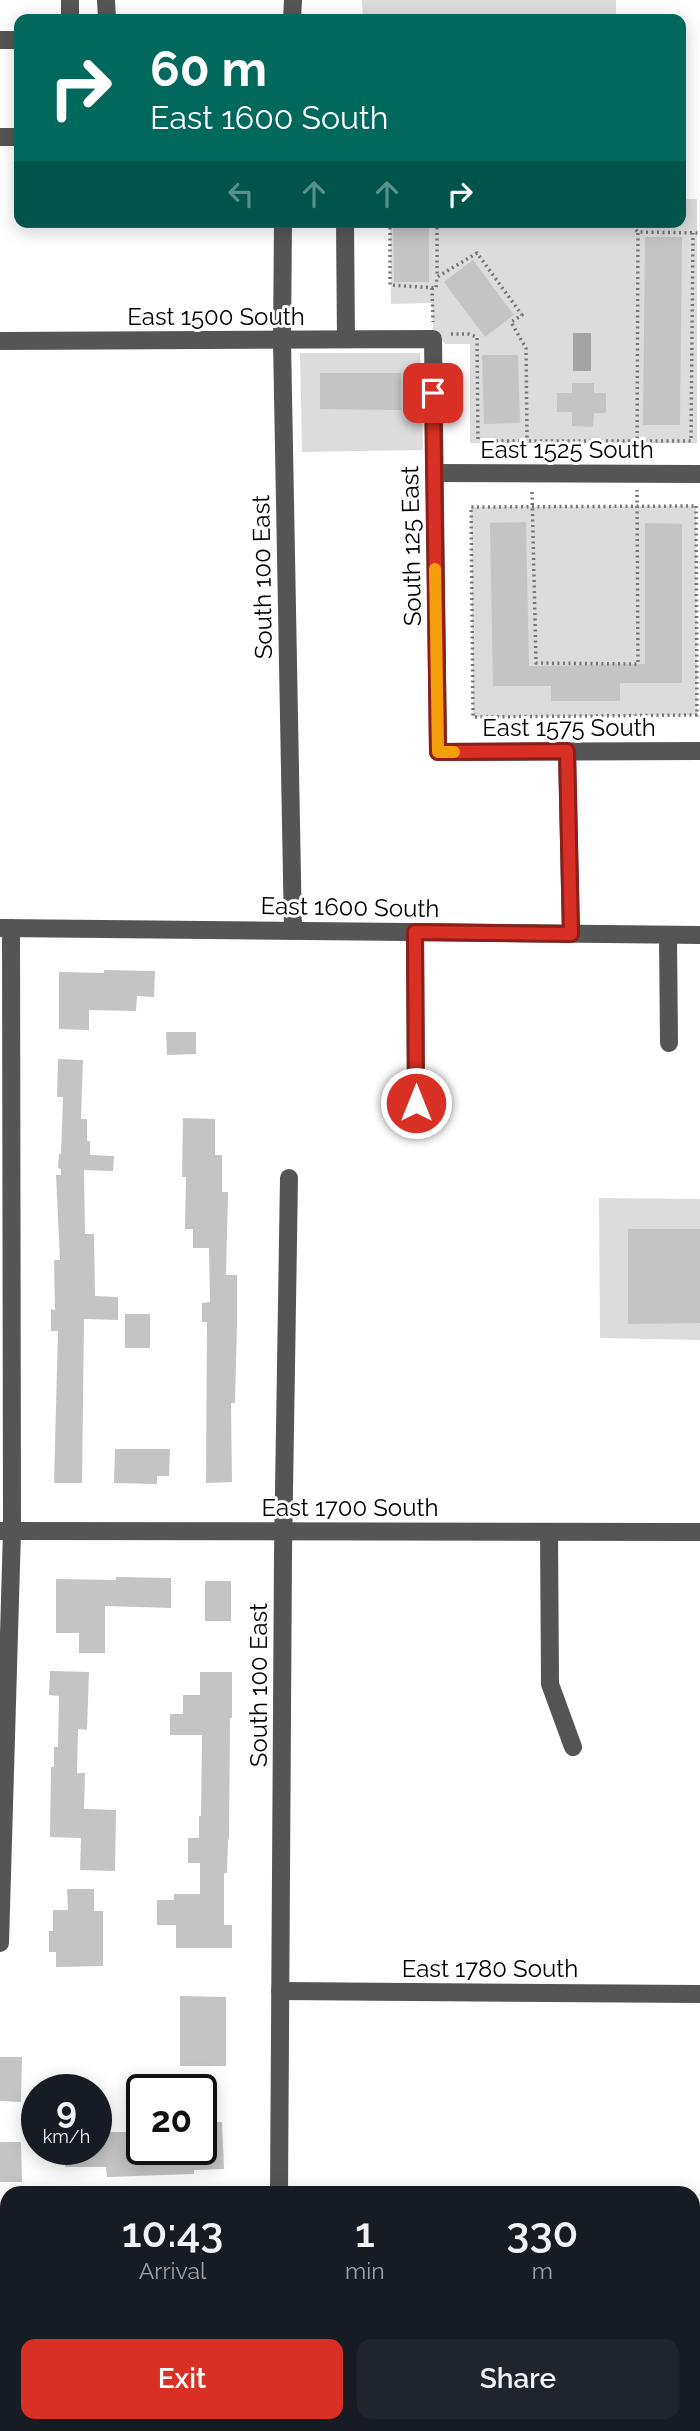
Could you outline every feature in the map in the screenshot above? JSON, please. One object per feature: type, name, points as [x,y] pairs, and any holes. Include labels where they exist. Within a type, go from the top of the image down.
[{"type":"street","name":"South 100 East","points":[[283,228],[282,341],[293,931]]},
{"type":"street","points":[[345,228],[346,339]]},
{"type":"street","name":"East 1500 South","points":[[0,341],[433,339]]},
{"type":"street","name":"South 125 East","points":[[433,339],[438,752]]},
{"type":"street","name":"East 1525 South","points":[[434,473],[700,474]]},
{"type":"street","points":[[567,751],[571,934]]},
{"type":"street","name":"East 1575 South","points":[[438,752],[700,751]]},
{"type":"street","points":[[0,1943],[6,1531],[6,928]]},
{"type":"street","name":"East 1600 South","points":[[6,928],[700,935]]},
{"type":"street","points":[[415,932],[416,1103]]},
{"type":"street","points":[[667,935],[668,1043]]},
{"type":"street","name":"South 100 East","points":[[279,2186],[283,1531],[289,1178]]},
{"type":"street","name":"East 1700 South","points":[[6,1531],[700,1532]]},
{"type":"street","points":[[549,1532],[550,1684],[573,1747]]},
{"type":"street","name":"East 1780 South","points":[[280,1991],[700,1994]]},
{"type":"path","points":[[390,228],[390,285],[432,288],[436,288],[437,277],[437,228]]},
{"type":"path","points":[[634,228],[638,232],[700,233]]},
{"type":"path","points":[[532,474],[536,663],[638,664],[638,232]]},
{"type":"path","points":[[432,288],[433,339],[447,334],[477,337],[478,441],[691,441],[693,233]]},
{"type":"path","points":[[437,277],[477,253],[522,315],[511,322],[526,348],[527,441]]},
{"type":"path","points":[[638,506],[696,506],[697,715],[473,716],[471,507],[638,506]]},
{"type":"shaded area","points":[[362,0],[616,0],[616,14],[363,14]]},
{"type":"shaded area","points":[[686,199],[697,199],[697,443],[470,443],[470,344],[445,344],[433,329],[432,303],[391,304],[390,228],[686,228]]},
{"type":"shaded area","points":[[573,333],[591,333],[591,371],[573,371]]},
{"type":"shaded area","points":[[300,353],[420,353],[423,450],[302,452]]},
{"type":"shaded area","points":[[696,506],[697,715],[473,717],[471,507]]},
{"type":"shaded area","points":[[599,1198],[700,1199],[700,1229],[628,1230],[628,1323],[700,1323],[700,1340],[600,1338]]},
{"type":"building","points":[[393,228],[429,228],[429,282],[394,282]]},
{"type":"building","points":[[645,237],[682,237],[680,425],[643,425]]},
{"type":"building","points":[[473,260],[514,315],[485,337],[444,282]]},
{"type":"building","points":[[482,355],[518,355],[520,423],[484,424]]},
{"type":"building","points":[[320,373],[401,373],[401,410],[320,409]]},
{"type":"building","points":[[572,383],[594,383],[594,393],[606,393],[606,413],[594,413],[593,427],[572,426],[572,412],[557,412],[557,393],[572,393]]},
{"type":"building","points":[[526,522],[529,666],[645,664],[645,523],[682,524],[682,683],[620,683],[620,701],[551,701],[551,686],[493,686],[490,523]]},
{"type":"building","points":[[104,970],[155,971],[154,997],[137,996],[136,1011],[89,1010],[89,1030],[59,1029],[59,972],[104,973]]},
{"type":"building","points":[[166,1032],[196,1032],[196,1054],[167,1055]]},
{"type":"building","points":[[58,1059],[83,1060],[81,1119],[87,1119],[90,1155],[114,1156],[113,1171],[84,1170],[85,1234],[94,1234],[95,1296],[118,1297],[118,1320],[84,1319],[82,1483],[54,1483],[58,1331],[51,1331],[51,1309],[55,1310],[54,1260],[60,1260],[56,1175],[61,1175],[61,1169],[58,1168],[63,1097],[57,1097]]},
{"type":"building","points":[[183,1118],[215,1119],[215,1155],[222,1155],[222,1192],[228,1192],[226,1275],[237,1275],[235,1403],[231,1403],[232,1482],[206,1483],[207,1322],[202,1322],[202,1303],[210,1302],[209,1248],[193,1248],[193,1229],[185,1229]]},
{"type":"building","points":[[628,1229],[700,1229],[700,1323],[628,1324]]},
{"type":"building","points":[[125,1314],[150,1314],[150,1348],[125,1348]]},
{"type":"building","points":[[115,1449],[170,1449],[169,1476],[157,1476],[157,1484],[114,1483]]},
{"type":"building","points":[[116,1577],[171,1578],[171,1608],[105,1606],[105,1653],[79,1653],[79,1633],[56,1633],[56,1579],[116,1580]]},
{"type":"building","points":[[205,1581],[231,1581],[231,1621],[205,1621]]},
{"type":"building","points":[[50,1671],[89,1672],[87,1730],[78,1729],[77,1773],[85,1773],[84,1809],[116,1810],[115,1871],[80,1870],[81,1838],[50,1837],[51,1767],[54,1767],[54,1747],[58,1747],[59,1696],[49,1695]]},
{"type":"building","points":[[200,1672],[232,1672],[229,1839],[227,1873],[224,1873],[224,1925],[232,1925],[232,1948],[176,1948],[176,1925],[157,1925],[157,1900],[174,1900],[174,1894],[200,1894],[200,1863],[188,1863],[188,1838],[199,1838],[202,1735],[170,1735],[170,1714],[183,1714],[183,1695],[200,1695]]},
{"type":"building","points":[[67,1889],[94,1889],[94,1911],[103,1911],[103,1966],[56,1967],[56,1952],[49,1952],[49,1931],[53,1931],[53,1910],[68,1910]]},
{"type":"building","points":[[180,1996],[226,1997],[226,2066],[180,2066]]},
{"type":"building","points":[[0,2057],[22,2057],[21,2102],[0,2101]]},
{"type":"building","points":[[217,2122],[222,2122],[224,2169],[194,2170],[194,2174],[107,2177],[106,2167],[65,2167],[112,2165],[112,2132],[126,2132],[126,2165],[217,2165]]},
{"type":"building","points":[[0,2142],[21,2142],[22,2182],[0,2182]]},
{"type":"slow traffic","points":[[435,569],[438,752],[454,752]]},
{"type":"route","points":[[416,1103],[415,932],[571,934],[567,751],[438,752],[433,393]]}]
